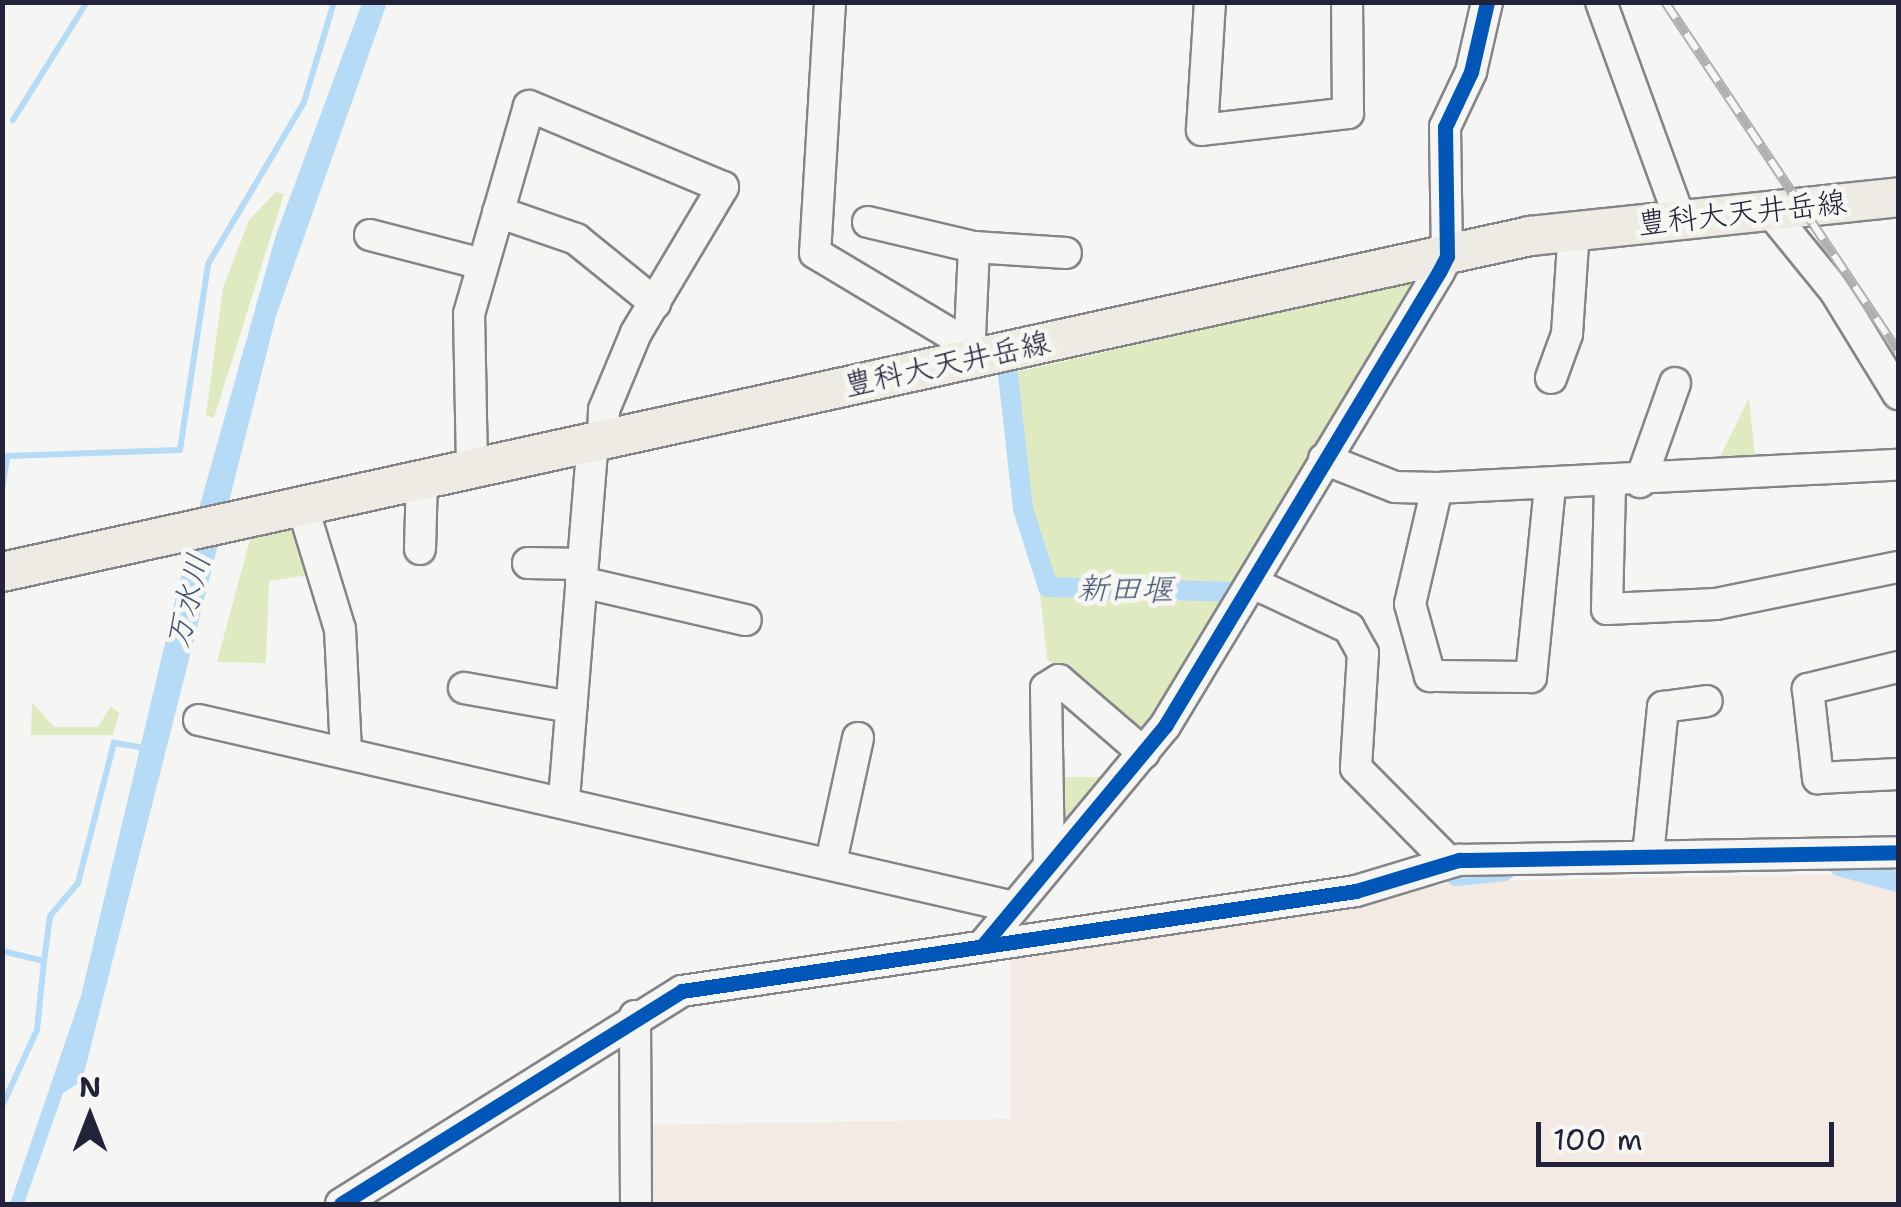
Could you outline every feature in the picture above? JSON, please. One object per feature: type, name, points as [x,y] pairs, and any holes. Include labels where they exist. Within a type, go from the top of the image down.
[{"type":"main road","name":"豊科大天井岳線","points":[[2,572],[598,440],[968,351],[1574,230],[1898,197]]},
{"type":"street","points":[[830,2],[815,253],[968,351],[974,247]]},
{"type":"street","points":[[1210,2],[1202,130],[1348,113],[1348,2]]},
{"type":"street","points":[[984,944],[1010,906],[1144,754],[1257,585],[1324,459],[1447,256],[1445,126],[1471,72],[1487,2]]},
{"type":"street","points":[[1601,2],[1680,219]]},
{"type":"street","points":[[472,468],[469,314],[528,106],[723,187],[655,302],[604,410],[582,573],[564,799]]},
{"type":"street","points":[[1769,210],[1835,291],[1898,394]]},
{"type":"street","points":[[498,212],[576,239],[655,302]]},
{"type":"street","points":[[868,222],[974,247],[1066,253]]},
{"type":"street","points":[[1551,378],[1567,334],[1574,230]]},
{"type":"street","points":[[370,235],[482,264]]},
{"type":"street","points":[[1675,383],[1625,484],[1607,609],[1716,604],[1898,567]]},
{"type":"street","points":[[1324,459],[1394,487],[1436,488],[1625,484],[1898,466]]},
{"type":"street","points":[[420,548],[422,479]]},
{"type":"street","points":[[1436,488],[1410,604],[1430,676],[1531,677],[1550,486]]},
{"type":"street","points":[[302,505],[340,629],[346,752]]},
{"type":"street","points":[[528,563],[582,573],[746,620]]},
{"type":"street","points":[[1257,585],[1349,628],[1363,654],[1356,768],[1448,861]]},
{"type":"street","points":[[1898,667],[1808,688],[1818,778],[1898,774]]},
{"type":"street","points":[[1049,861],[1046,688],[1059,680],[1144,754]]},
{"type":"street","points":[[464,688],[571,707]]},
{"type":"street","points":[[1648,855],[1663,707],[1707,701]]},
{"type":"street","points":[[199,720],[564,799],[1010,906]]},
{"type":"street","points":[[831,862],[858,738]]},
{"type":"street","points":[[342,1204],[635,1016],[682,991],[1356,891],[1448,861],[1898,852]]},
{"type":"street","points":[[635,1016],[636,1204]]},
{"type":"shaded area","points":[[1856,874],[1898,890],[1898,1204],[647,1204],[646,1125],[1011,1119],[1010,955],[1466,881]]},
{"type":"green space","points":[[276,192],[284,194],[214,418],[206,415],[223,288],[249,220]]},
{"type":"green space","points":[[1431,278],[1146,742],[1047,659],[1017,372]]},
{"type":"green space","points":[[1749,398],[1756,467],[1714,469]]},
{"type":"green space","points":[[299,528],[309,575],[269,581],[266,663],[217,662],[250,539]]},
{"type":"green space","points":[[32,702],[54,727],[98,727],[111,706],[119,713],[113,735],[31,735]]},
{"type":"green space","points":[[1056,777],[1107,777],[1064,828]]},
{"type":"water","name":"万水川","points":[[362,3],[387,3],[276,316],[82,1081],[63,1093],[24,1204],[10,1204],[81,996],[187,551],[276,235]]},
{"type":"waterway","points":[[13,120],[87,2]]},
{"type":"waterway","points":[[2,489],[7,456],[180,450],[208,264],[304,102],[334,2]]},
{"type":"waterway","name":"新田堰","points":[[1008,375],[1023,509],[1048,587],[1240,592]]},
{"type":"waterway","points":[[44,961],[50,916],[78,883],[114,743],[144,748]]},
{"type":"waterway","name":"新田堰","points":[[1839,866],[1898,882]]},
{"type":"waterway","name":"新田堰","points":[[1456,876],[1505,871]]},
{"type":"waterway","points":[[2,951],[44,961],[37,1030],[2,1106]]},
{"type":"railway","points":[[1665,2],[1898,352]]},
{"type":"cycle path","points":[[984,944],[1165,726],[1439,272],[1447,256],[1445,127],[1471,72],[1487,2]]},
{"type":"cycle path","points":[[341,1204],[682,991],[1356,891],[1459,860],[1898,852]]}]
